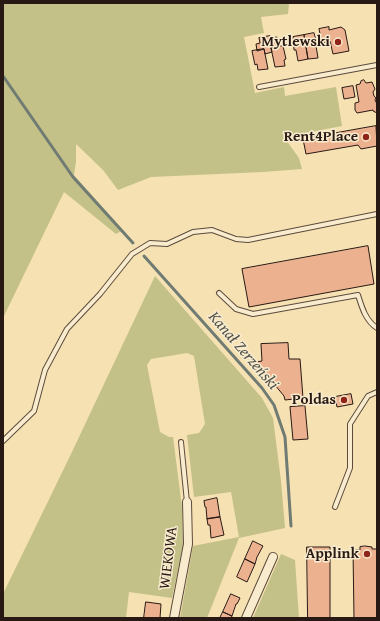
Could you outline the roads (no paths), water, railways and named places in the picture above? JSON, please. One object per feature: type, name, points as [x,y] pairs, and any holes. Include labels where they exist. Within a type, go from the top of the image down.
[{"type":"street","name":"WIEKOWA","points":[[174,618],[188,544],[187,502]]},
{"type":"street","points":[[246,618],[273,557]]},
{"type":"lane","points":[[259,87],[377,65]]},
{"type":"lane","points":[[3,440],[34,411],[45,370],[68,329],[100,294],[132,254],[150,243],[167,244],[193,232],[212,230],[236,239],[248,240],[377,214]]},
{"type":"lane","points":[[219,293],[236,309],[253,314],[358,296],[363,311],[377,328]]},
{"type":"lane","points":[[335,507],[350,468],[350,424],[368,396],[377,392]]},
{"type":"lane","points":[[180,442],[187,502]]},
{"type":"waterway","name":"Kanał Zerzeński","points":[[3,76],[73,177],[133,243]]},
{"type":"waterway","name":"Kanał Zerzeński","points":[[144,256],[262,388],[274,405],[285,437],[291,526]]},
{"type":"place","name":"Mytlewski","points":[[338,42]]},
{"type":"place","name":"Rent4Place","points":[[366,137]]},
{"type":"place","name":"Poldas","points":[[344,400]]},
{"type":"place","name":"Applink","points":[[367,554]]}]
